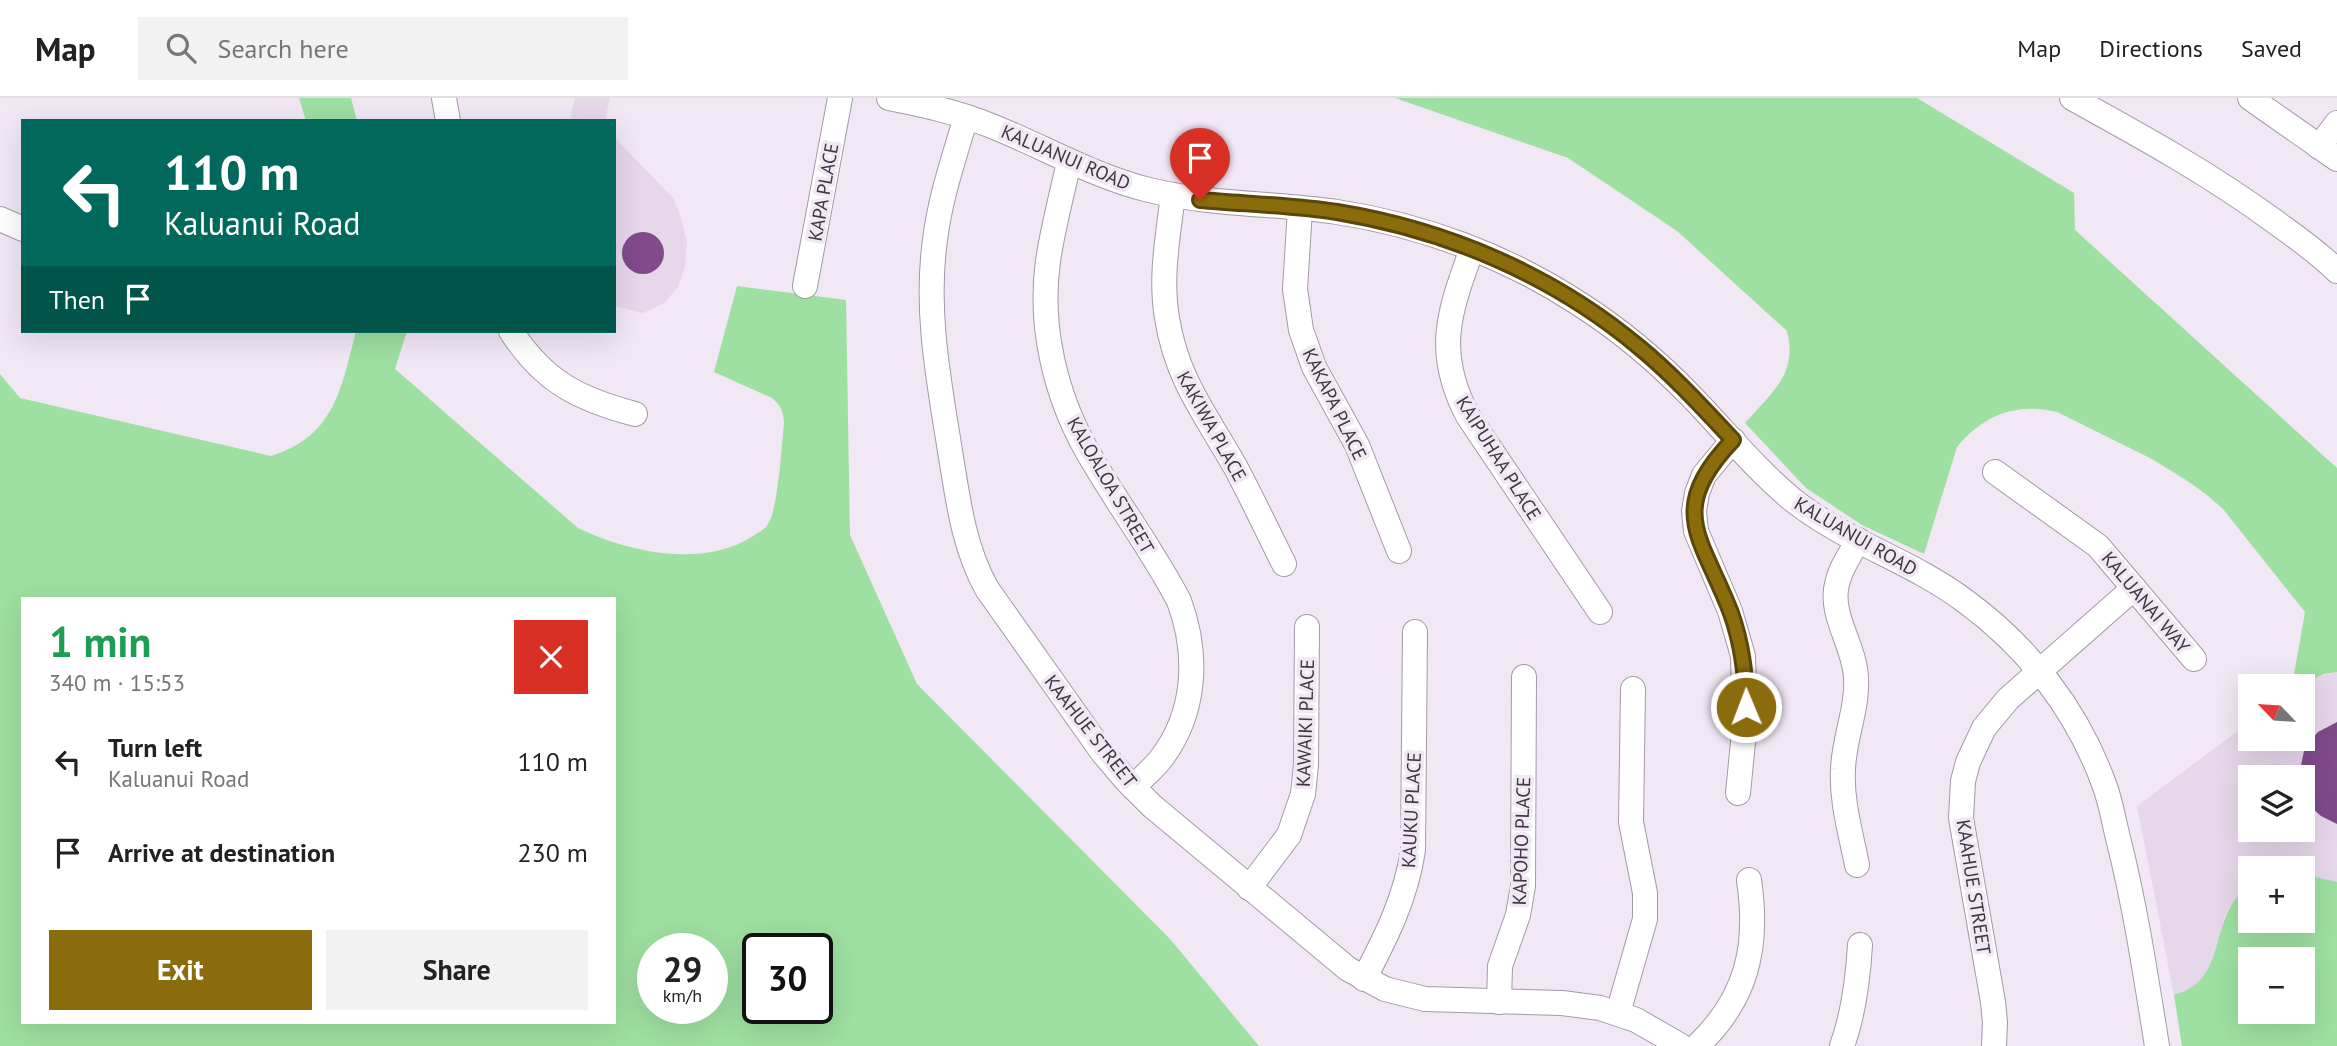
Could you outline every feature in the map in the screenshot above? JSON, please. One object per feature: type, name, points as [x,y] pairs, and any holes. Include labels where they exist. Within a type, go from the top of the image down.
[{"type":"street","points":[[444,98],[448,119]]},
{"type":"street","name":"KAPA PLACE","points":[[805,286],[840,98]]},
{"type":"street","name":"KALUANUI ROAD","points":[[889,98],[966,117],[1120,182],[1172,195],[1334,212],[1410,228],[1472,249],[1549,285],[1608,323],[1664,369],[1762,472],[1792,499],[1821,520],[1963,599],[2016,645],[2039,670],[2076,722],[2105,785],[2142,950],[2157,1046]]},
{"type":"street","points":[[2072,98],[2241,196],[2321,255],[2337,271]]},
{"type":"street","points":[[2249,98],[2328,153],[2337,123]]},
{"type":"street","name":"KAAHUE STREET","points":[[966,117],[939,215],[934,242],[931,297],[935,356],[963,530],[972,559],[987,589],[1103,753],[1152,806],[1331,956],[1364,979],[1395,992],[1425,999],[1581,1004],[1618,1013],[1654,1028],[1681,1046]]},
{"type":"street","name":"KALOALOA STREET","points":[[1069,162],[1052,236],[1046,292],[1050,347],[1056,375],[1071,419],[1088,452],[1179,601],[1186,619],[1192,656],[1190,693],[1178,730],[1158,762],[1133,787]]},
{"type":"street","name":"KAKIWA PLACE","points":[[1172,195],[1164,294],[1170,338],[1191,395],[1236,468],[1284,564]]},
{"type":"street","name":"KAKAPA PLACE","points":[[1300,209],[1295,289],[1306,350],[1357,445],[1399,551]]},
{"type":"street","points":[[0,219],[21,228]]},
{"type":"street","name":"KAIPUHAA PLACE","points":[[1472,249],[1449,320],[1449,358],[1455,388],[1468,416],[1600,612]]},
{"type":"street","points":[[512,333],[532,360],[560,385],[594,403],[635,414]]},
{"type":"street","points":[[1733,440],[1704,475],[1697,492],[1694,511],[1696,531],[1730,611],[1743,656],[1746,683],[1745,722],[1738,793]]},
{"type":"street","name":"KALUANAI WAY","points":[[1995,472],[2098,546],[2194,659]]},
{"type":"street","points":[[1857,865],[1846,805],[1843,769],[1857,679],[1835,594],[1840,573],[1858,540]]},
{"type":"street","name":"KAAHUE STREET","points":[[1994,1046],[1993,1002],[1961,818],[1968,762],[1984,728],[2008,699],[2134,588]]},
{"type":"street","name":"KAWAIKI PLACE","points":[[1250,887],[1285,841],[1295,822],[1303,794],[1306,765],[1307,627]]},
{"type":"street","name":"KAUKU PLACE","points":[[1364,979],[1399,910],[1413,850],[1415,632]]},
{"type":"street","name":"KAPOHO PLACE","points":[[1499,1002],[1500,966],[1518,915],[1523,886],[1524,677]]},
{"type":"street","points":[[1618,1013],[1642,933],[1645,906],[1631,822],[1633,689]]},
{"type":"street","points":[[1697,1046],[1720,1023],[1731,1007],[1743,977],[1753,913],[1749,880]]},
{"type":"street","points":[[1842,1046],[1857,987],[1860,945]]},
{"type":"shaded area","points":[[575,98],[610,98],[605,119],[570,119]]},
{"type":"shaded area","points":[[616,139],[673,198],[687,243],[685,267],[678,287],[664,303],[643,313],[616,306]]},
{"type":"shaded area","points":[[2337,672],[2337,882],[2315,877],[2315,856],[2238,856],[2238,898],[2225,915],[2212,964],[2193,988],[2174,995],[2137,806],[2238,731],[2238,751],[2315,751],[2315,677]]},
{"type":"green space","points":[[299,98],[351,98],[356,119],[305,119]]},
{"type":"green space","points":[[1395,98],[1917,98],[2074,193],[2075,230],[2337,468],[2337,672],[2315,678],[2315,674],[2294,674],[2305,612],[2223,509],[2189,482],[2152,459],[2057,412],[2042,409],[2015,410],[1990,419],[1967,436],[1957,447],[1924,554],[1862,525],[1806,488],[1745,423],[1773,392],[1785,372],[1789,360],[1787,331],[1677,231],[1568,158]]},
{"type":"green space","points":[[737,286],[846,300],[850,535],[917,684],[1170,939],[1259,1046],[0,1046],[0,374],[20,398],[271,456],[309,436],[322,423],[339,391],[355,333],[406,333],[395,369],[578,528],[642,550],[689,554],[712,552],[733,546],[753,536],[768,524],[777,489],[784,422],[777,403],[772,398],[714,372]]},
{"type":"green space","points":[[2315,877],[2337,882],[2337,1046],[2182,1046],[2174,995],[2192,987],[2204,975],[2212,961],[2227,913],[2238,896],[2238,933],[2315,933]]},
{"type":"building","points":[[643,232],[658,238],[664,253],[658,268],[643,274],[628,268],[622,253],[628,238]]},
{"type":"building","points":[[2337,722],[2337,824],[2315,811],[2315,765],[2301,765],[2304,751],[2315,751],[2315,735]]},
{"type":"route","points":[[1200,200],[1334,212],[1410,228],[1448,240],[1517,268],[1549,285],[1608,323],[1664,369],[1733,440],[1709,466],[1699,484],[1694,521],[1738,633],[1745,674],[1746,707]]}]
